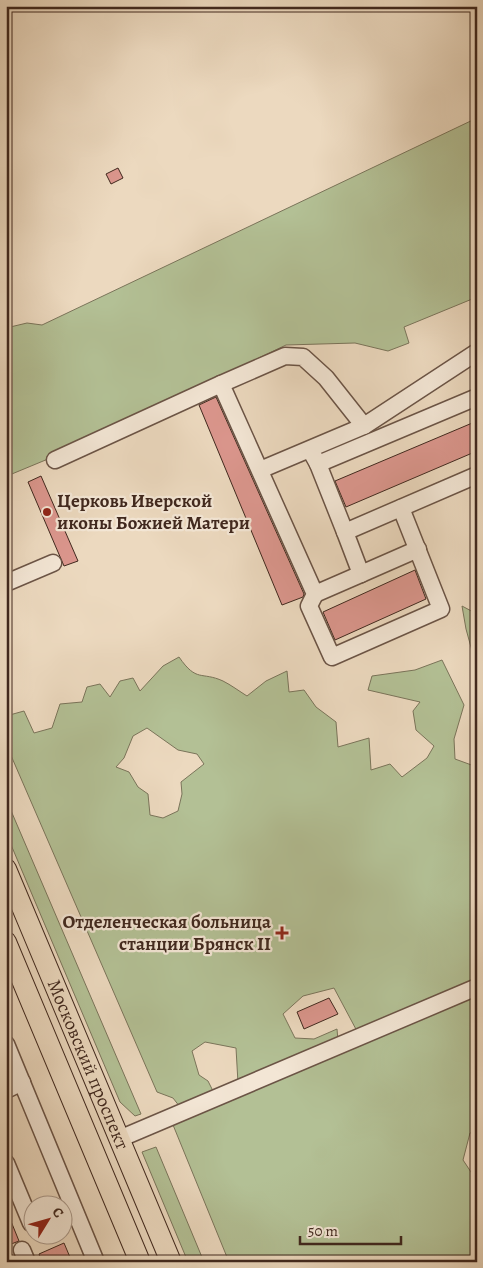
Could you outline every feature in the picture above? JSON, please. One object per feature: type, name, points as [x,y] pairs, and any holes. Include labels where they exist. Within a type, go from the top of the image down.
[{"type":"main road","name":"Московский проспект","points":[[6,868],[171,1262]]},
{"type":"main road","name":"Московский проспект","points":[[6,942],[140,1262]]},
{"type":"street","points":[[260,470],[364,426],[477,352]]},
{"type":"street","points":[[54,460],[285,356],[303,357],[326,378],[364,426]]},
{"type":"street","points":[[221,384],[315,594]]},
{"type":"street","points":[[318,464],[477,397]]},
{"type":"street","points":[[310,448],[361,574]]},
{"type":"street","points":[[345,532],[477,475]]},
{"type":"street","points":[[401,508],[418,549],[441,609],[332,657],[309,606],[315,594],[418,549]]},
{"type":"street","points":[[6,583],[53,563]]},
{"type":"street","points":[[119,1140],[477,987]]},
{"type":"street","points":[[6,1044],[64,1196]]},
{"type":"street","points":[[6,1090],[22,1082]]},
{"type":"street","points":[[6,1163],[22,1201]]},
{"type":"street","points":[[72,1215],[96,1262]]},
{"type":"green space","points":[[477,118],[477,297],[404,327],[409,343],[388,351],[355,343],[286,345],[48,459],[7,476],[6,328],[27,323],[42,325]]},
{"type":"green space","points":[[462,606],[477,614],[477,669],[466,629]]},
{"type":"green space","points":[[179,657],[195,673],[223,681],[247,696],[266,681],[287,671],[289,692],[304,690],[316,707],[336,722],[338,747],[369,738],[371,770],[390,764],[402,777],[427,758],[434,746],[416,730],[413,711],[420,702],[368,690],[372,676],[415,670],[442,660],[464,705],[454,739],[455,759],[477,767],[477,983],[358,1033],[334,988],[303,996],[283,1014],[295,1038],[314,1039],[337,1029],[338,1041],[238,1083],[236,1048],[205,1042],[192,1051],[199,1075],[208,1081],[214,1093],[180,1107],[173,1098],[157,1092],[6,744],[6,716],[24,711],[34,733],[52,728],[60,704],[82,702],[87,687],[100,684],[110,697],[120,681],[133,678],[140,691],[163,666]],"holes":[[[147,728],[178,750],[197,754],[204,764],[181,782],[182,794],[178,811],[163,818],[150,815],[148,794],[138,787],[129,772],[116,767],[124,758],[133,736]]]},
{"type":"green space","points":[[6,799],[141,1114],[135,1116],[120,1102],[6,833]]},
{"type":"green space","points":[[477,993],[477,1131],[470,1133],[463,1160],[475,1178],[477,1176],[477,1262],[229,1262],[171,1120]]},
{"type":"green space","points":[[156,1147],[204,1262],[188,1262],[142,1152]]},
{"type":"building","points":[[118,168],[123,178],[111,184],[106,174]]},
{"type":"building","points":[[216,397],[304,594],[303,597],[282,605],[199,405]]},
{"type":"building","points":[[477,421],[477,451],[346,507],[335,481]]},
{"type":"building","points":[[41,476],[78,561],[64,566],[28,482]]},
{"type":"building","points":[[415,570],[426,599],[335,640],[323,612]]},
{"type":"building","points":[[329,998],[338,1014],[304,1029],[297,1012]]},
{"type":"building","points":[[6,1209],[19,1241],[6,1246]]},
{"type":"building","points":[[57,1246],[65,1246],[72,1262],[42,1262],[39,1254]]},
{"type":"place","name":"Церковь Иверской иконы Божией Матери","points":[[47,512]]},
{"type":"place","name":"Отделенческая больница станции Брянск II","points":[[282,933]]}]
